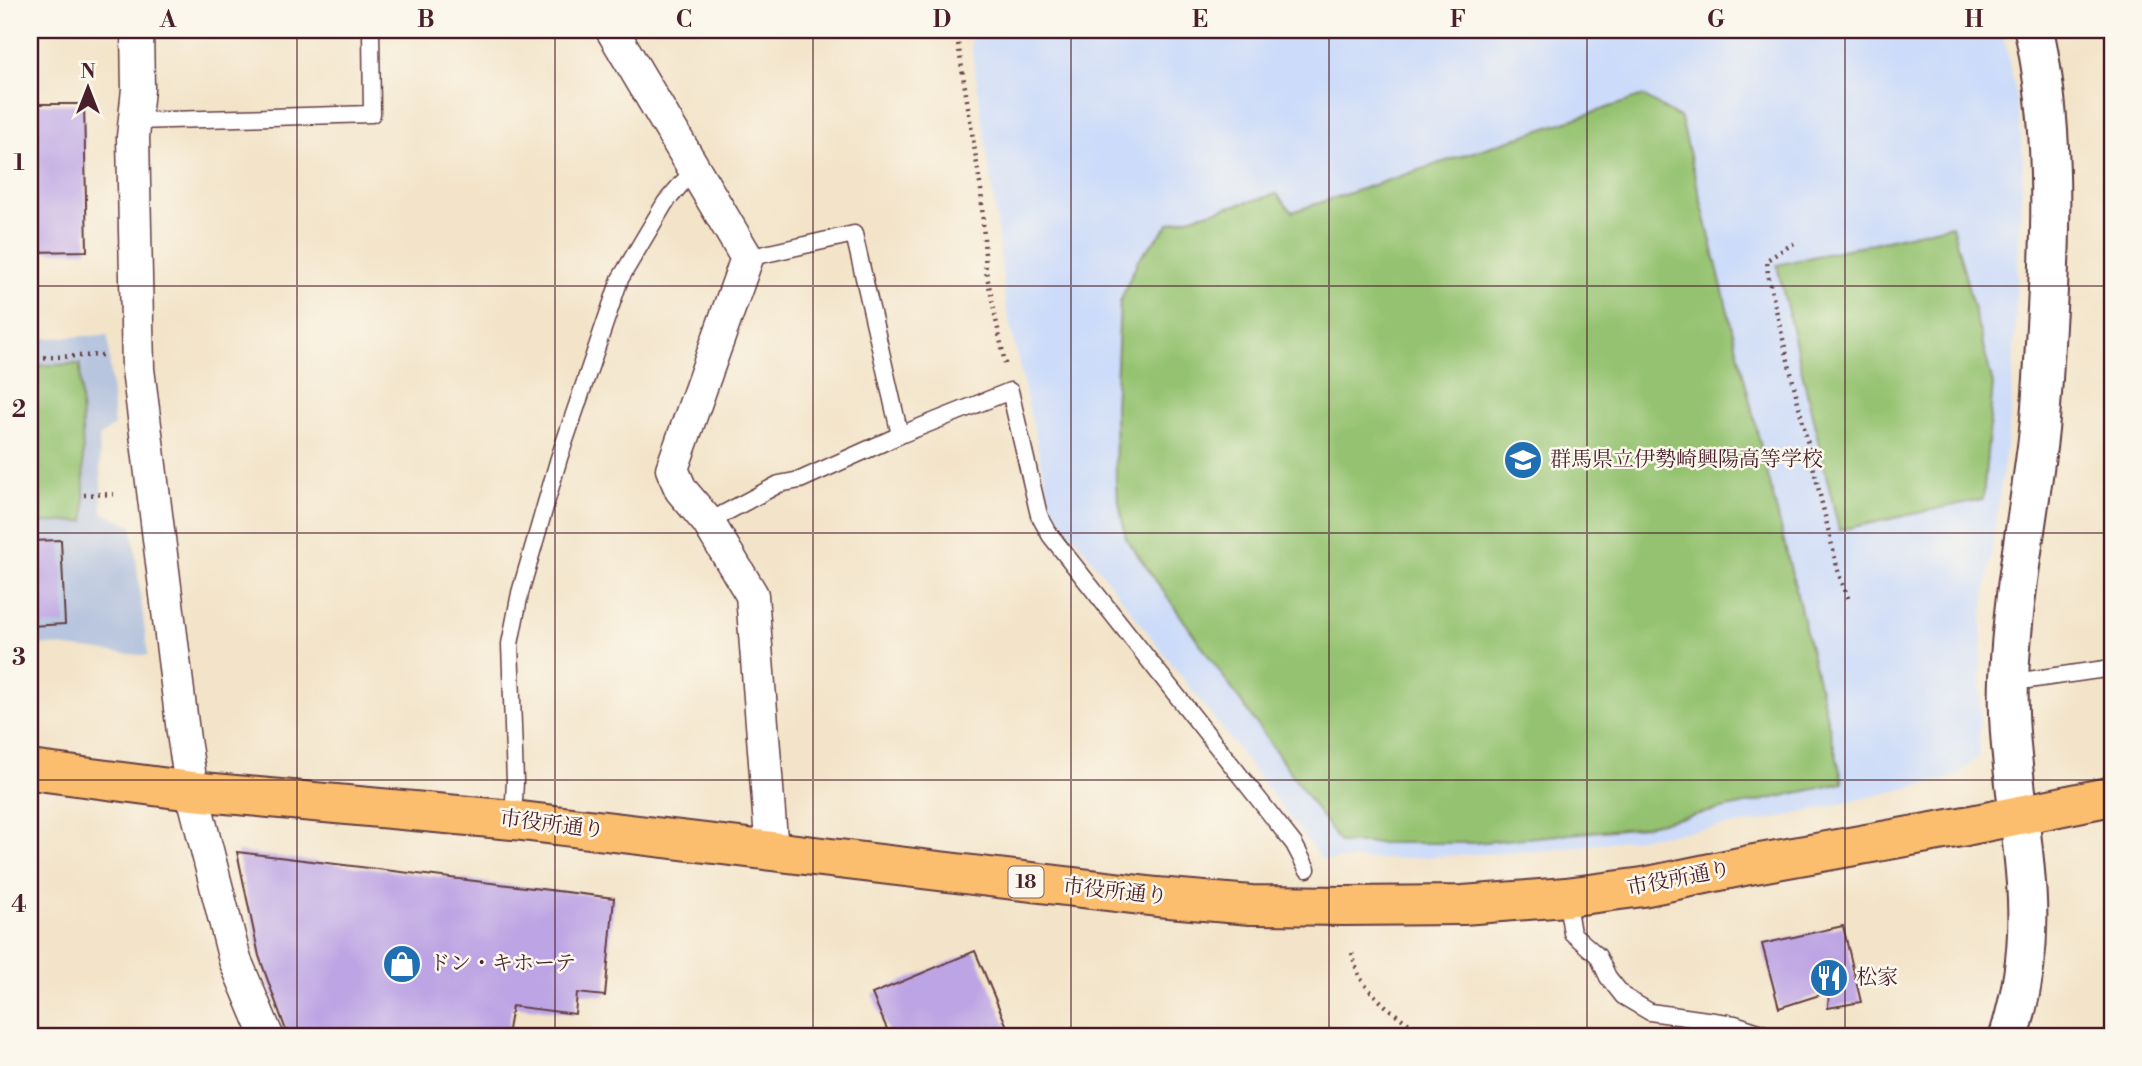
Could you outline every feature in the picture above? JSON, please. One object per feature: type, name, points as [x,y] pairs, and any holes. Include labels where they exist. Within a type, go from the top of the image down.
[{"type":"main road","name":"市役所通り","points":[[30,770],[192,791],[513,820],[1157,897],[1251,905],[1463,905],[1566,897],[1643,887],[2112,796]]},
{"type":"street","points":[[137,30],[138,89],[133,138],[138,369],[162,565],[192,791],[235,960],[267,1036]]},
{"type":"street","points":[[612,30],[747,258],[672,469],[681,490],[708,523],[752,595],[772,852]]},
{"type":"street","points":[[2009,1036],[2018,1010],[2025,972],[2027,899],[2011,733],[2009,680],[2015,608],[2041,410],[2052,223],[2047,113],[2034,30]]},
{"type":"lane","points":[[136,121],[372,114],[371,30]]},
{"type":"lane","points":[[513,820],[515,781],[510,643],[523,580],[559,458],[620,279],[665,203],[683,182],[698,175]]},
{"type":"lane","points":[[747,258],[854,234],[900,435]]},
{"type":"lane","points":[[708,523],[779,484],[800,480],[900,435],[1010,391],[1039,515],[1050,535],[1294,844],[1307,869]]},
{"type":"lane","points":[[2009,680],[2028,680],[2112,667]]},
{"type":"lane","points":[[1566,897],[1572,933],[1598,957],[1608,977],[1623,996],[1650,1012],[1735,1024],[1771,1036]]},
{"type":"path","points":[[956,30],[981,190],[986,271],[1010,391]]},
{"type":"path","points":[[1794,243],[1767,260],[1768,276],[1839,575],[1849,600]]},
{"type":"path","points":[[30,358],[104,355],[104,365]]},
{"type":"path","points":[[85,495],[101,495]]},
{"type":"path","points":[[1352,953],[1359,976],[1383,1004],[1416,1030],[1430,1036]]},
{"type":"shaded area","name":"群馬県立伊勢崎興陽高等学校","points":[[969,30],[2002,30],[2014,84],[2023,156],[2011,413],[1982,621],[1979,756],[1956,777],[1771,820],[1552,850],[1322,860],[1051,506],[1006,307]]},
{"type":"shaded area","points":[[108,335],[114,426],[99,437],[102,512],[132,526],[148,656],[30,643],[30,339]]},
{"type":"green space","points":[[1643,96],[1681,119],[1843,783],[1634,828],[1474,843],[1340,843],[1126,538],[1116,487],[1115,407],[1120,302],[1138,260],[1170,223],[1277,194],[1292,212]]},
{"type":"green space","points":[[1952,225],[1993,384],[1983,499],[1839,530],[1777,265]]},
{"type":"green space","points":[[80,364],[85,521],[30,523],[30,366]]},
{"type":"building","points":[[30,104],[84,104],[87,251],[30,252]]},
{"type":"building","points":[[61,540],[65,624],[30,626],[30,541]]},
{"type":"building","points":[[237,852],[614,898],[605,996],[577,993],[575,1014],[512,1006],[507,1036],[288,1036],[259,956]]},
{"type":"building","points":[[1843,926],[1861,1002],[1828,1008],[1829,992],[1779,1008],[1762,944]]},
{"type":"building","points":[[975,951],[1011,1036],[890,1036],[872,994]]},
{"type":"place","name":"群馬県立伊勢崎興陽高等学校","points":[[1523,460]]},
{"type":"place","name":"ドン・キホーテ","points":[[402,964]]},
{"type":"place","name":"松家","points":[[1829,978]]}]
